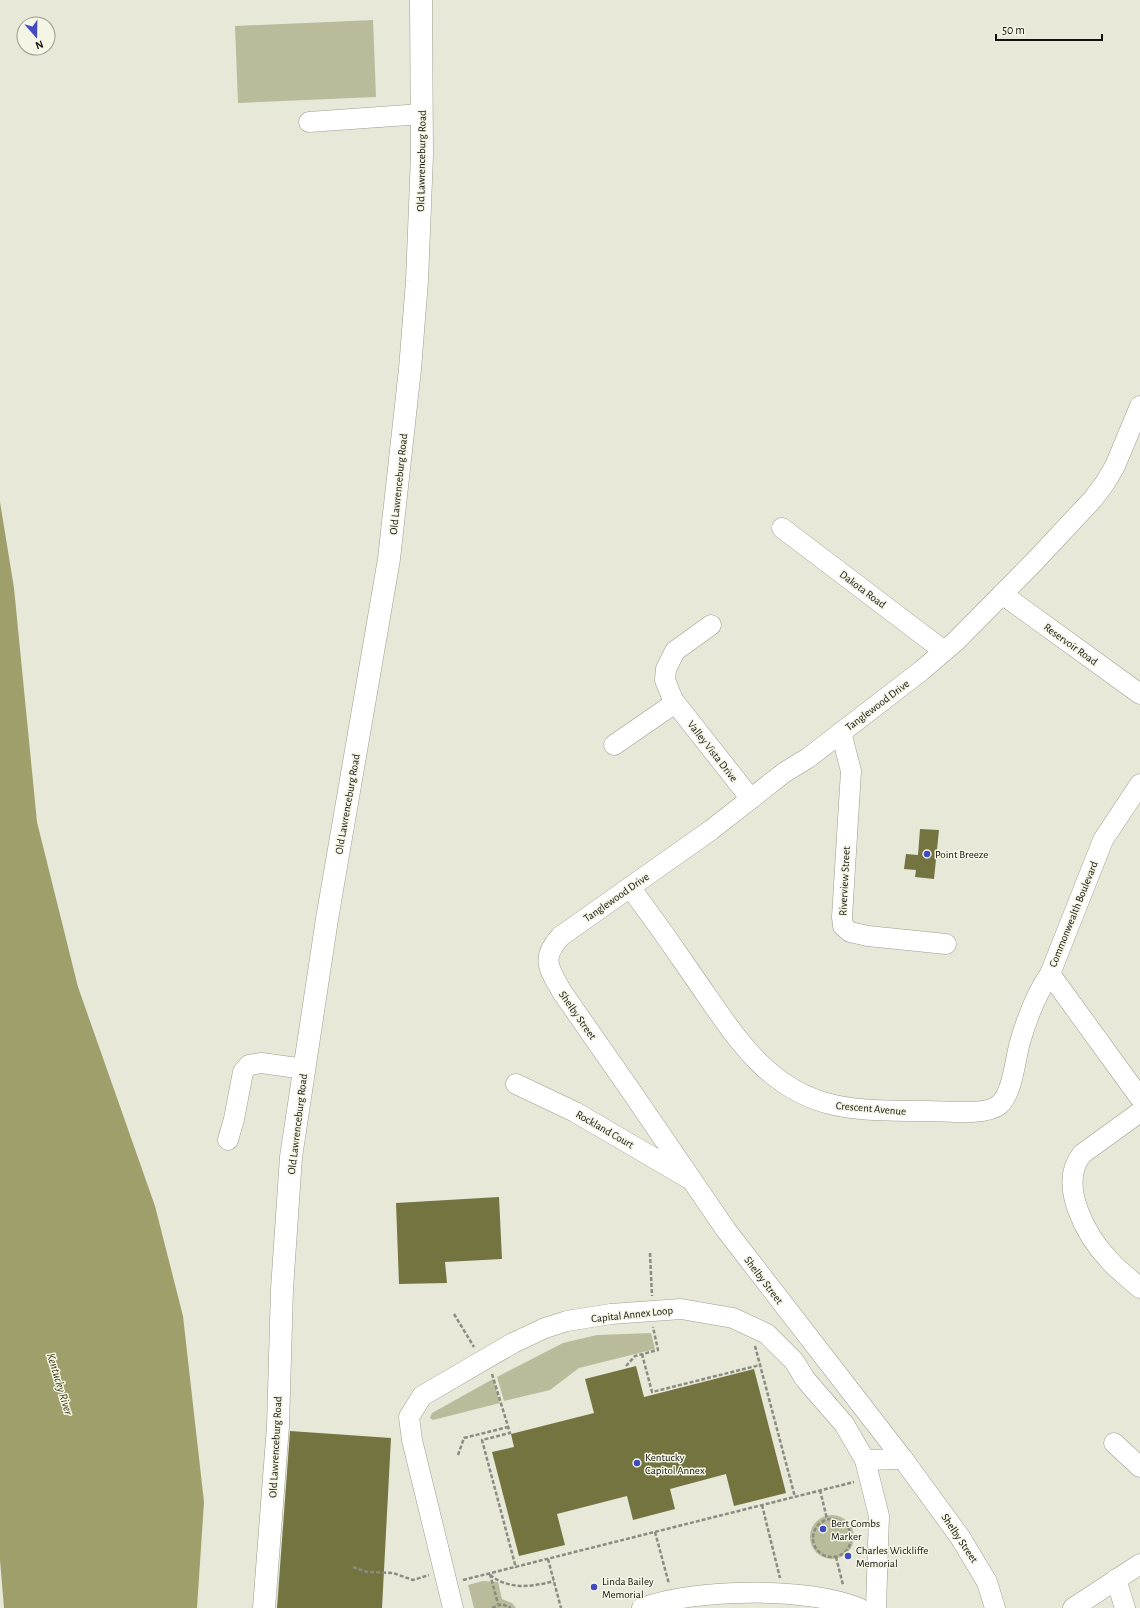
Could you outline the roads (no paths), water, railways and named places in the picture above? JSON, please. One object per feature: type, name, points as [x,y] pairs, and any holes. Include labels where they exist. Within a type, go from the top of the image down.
[{"type":"main road","name":"Old Lawrenceburg Road","points":[[264,1608],[278,1426],[282,1289],[291,1156],[327,919],[377,637],[395,516],[414,319],[422,155],[421,0]]},
{"type":"street","points":[[309,122],[422,114]]},
{"type":"street","name":"Tanglewood Drive","points":[[553,945],[561,936],[841,732],[903,685],[944,651],[1079,515],[1105,483],[1115,466],[1140,406]]},
{"type":"street","name":"Dakota Road","points":[[782,528],[944,651]]},
{"type":"street","name":"Reservoir Road","points":[[1002,594],[1140,694]]},
{"type":"street","name":"Valley Vista Drive","points":[[711,625],[675,651],[669,660],[666,669],[665,680],[667,690],[675,703],[751,799]]},
{"type":"street","points":[[614,745],[675,703]]},
{"type":"street","name":"Riverview Street","points":[[841,732],[851,771],[842,917],[843,926],[850,932],[868,936],[946,944]]},
{"type":"street","name":"Commonwealth Boulevard","points":[[1140,784],[1103,840],[1050,974],[1140,1098]]},
{"type":"street","name":"Crescent Avenue","points":[[630,887],[750,1055],[776,1078],[789,1087],[819,1101],[834,1105],[876,1110],[970,1112],[991,1109],[998,1106],[1008,1092],[1020,1043],[1039,989],[1050,974]]},
{"type":"street","name":"Shelby Street","points":[[553,945],[548,955],[548,964],[562,992],[726,1230],[903,1459],[975,1560],[987,1582],[995,1608]]},
{"type":"street","points":[[228,1140],[234,1119],[243,1072],[249,1065],[262,1063],[304,1069]]},
{"type":"street","name":"Rockland Court","points":[[516,1084],[562,1104],[691,1180]]},
{"type":"street","points":[[1140,1112],[1082,1154],[1073,1169],[1071,1178],[1075,1200],[1085,1226],[1101,1251],[1120,1271],[1140,1288]]},
{"type":"street","name":"Capital Annex Loop","points":[[453,1608],[412,1440],[409,1417],[422,1396],[513,1343],[545,1328],[567,1321],[611,1314],[681,1309],[733,1318],[767,1334],[794,1361],[806,1379],[844,1424],[867,1469],[880,1516],[876,1608]]},
{"type":"street","points":[[1114,1444],[1140,1467]]},
{"type":"street","points":[[867,1469],[903,1459]]},
{"type":"street","points":[[1073,1608],[1140,1564]]},
{"type":"street","points":[[1116,1579],[1125,1608]]},
{"type":"street","points":[[642,1608],[673,1599],[754,1592],[785,1594],[853,1606]]},
{"type":"water","name":"Kentucky River","points":[[0,502],[14,588],[37,822],[78,987],[155,1206],[183,1316],[204,1502],[197,1608],[4,1608],[0,1560]]},
{"type":"place","name":"Point Breeze","points":[[927,854]]},
{"type":"place","name":"Kentucky Capitol Annex","points":[[637,1463]]},
{"type":"place","name":"Bert Combs Marker","points":[[823,1529]]},
{"type":"place","name":"Charles Wickliffe Memorial","points":[[848,1556]]},
{"type":"place","name":"Linda Bailey Memorial","points":[[594,1587]]}]
